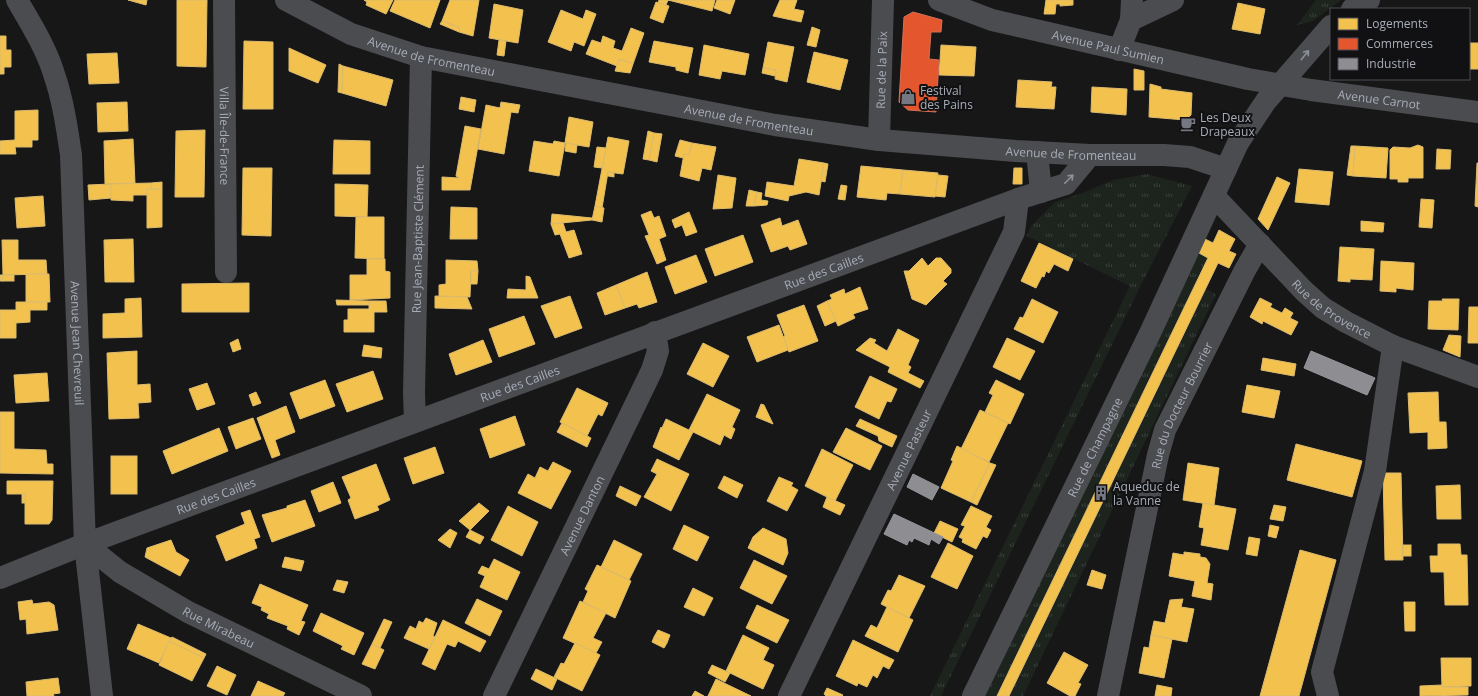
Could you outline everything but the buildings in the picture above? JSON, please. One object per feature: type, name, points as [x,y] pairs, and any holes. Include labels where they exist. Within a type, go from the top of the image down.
[{"type":"street","name":"Avenue Jean Chevreuil","points":[[17,0],[39,38],[54,74],[65,114],[71,155],[85,544],[102,696]]},
{"type":"street","name":"Villa Île-de-France","points":[[224,0],[226,272]]},
{"type":"street","name":"Avenue de Fromenteau","points":[[286,0],[351,34],[421,57],[775,125],[879,140],[1090,155],[1164,155],[1190,157],[1226,169]]},
{"type":"street","name":"Rue de la Paix","points":[[879,140],[883,0]]},
{"type":"street","name":"Avenue Paul Sumien","points":[[939,0],[992,20],[1119,50],[1280,85]]},
{"type":"street","points":[[1119,50],[1131,10],[1173,0]]},
{"type":"street","points":[[1354,8],[1369,0]]},
{"type":"street","name":"Rue de Champagne","points":[[973,696],[1151,331],[1177,271],[1242,137],[1266,101],[1330,27]]},
{"type":"street","name":"Rue Jean-Baptiste Clément","points":[[415,421],[414,393],[421,57]]},
{"type":"street","name":"Avenue Carnot","points":[[1280,85],[1478,112]]},
{"type":"street","points":[[1037,152],[1041,192]]},
{"type":"street","name":"Rue des Cailles","points":[[0,578],[85,544],[415,421],[1018,199],[1066,184],[1090,155]]},
{"type":"street","name":"Rue de Provence","points":[[1214,196],[1304,291],[1323,308],[1346,322],[1393,346],[1478,377]]},
{"type":"street","name":"Avenue Pasteur","points":[[789,696],[1014,232],[1018,199]]},
{"type":"street","name":"Rue du Docteur Bourrier","points":[[1108,696],[1158,455],[1166,430],[1245,270],[1260,244]]},
{"type":"street","name":"Avenue Danton","points":[[494,696],[652,370],[658,351],[656,332]]},
{"type":"street","points":[[1328,696],[1322,672],[1375,471],[1393,346]]},
{"type":"street","name":"Rue Mirabeau","points":[[85,544],[120,572],[188,612],[361,696]]},
{"type":"green space","points":[[1316,0],[1341,0],[1313,21],[1297,25]]},
{"type":"green space","points":[[1147,174],[1192,186],[1139,289],[941,696],[930,696],[1130,286],[1027,236],[1031,226],[1055,202],[1080,194],[1113,180]]},
{"type":"green space","points":[[1199,253],[1208,258],[997,696],[983,696]]},
{"type":"green space","points":[[1206,289],[1216,294],[1023,696],[1010,696]]},
{"type":"place","name":"Festival des Pains","points":[[908,97]]},
{"type":"place","name":"Les Deux Drapeaux","points":[[1188,124]]},
{"type":"place","name":"Aqueduc de la Vanne","points":[[1101,493]]}]
